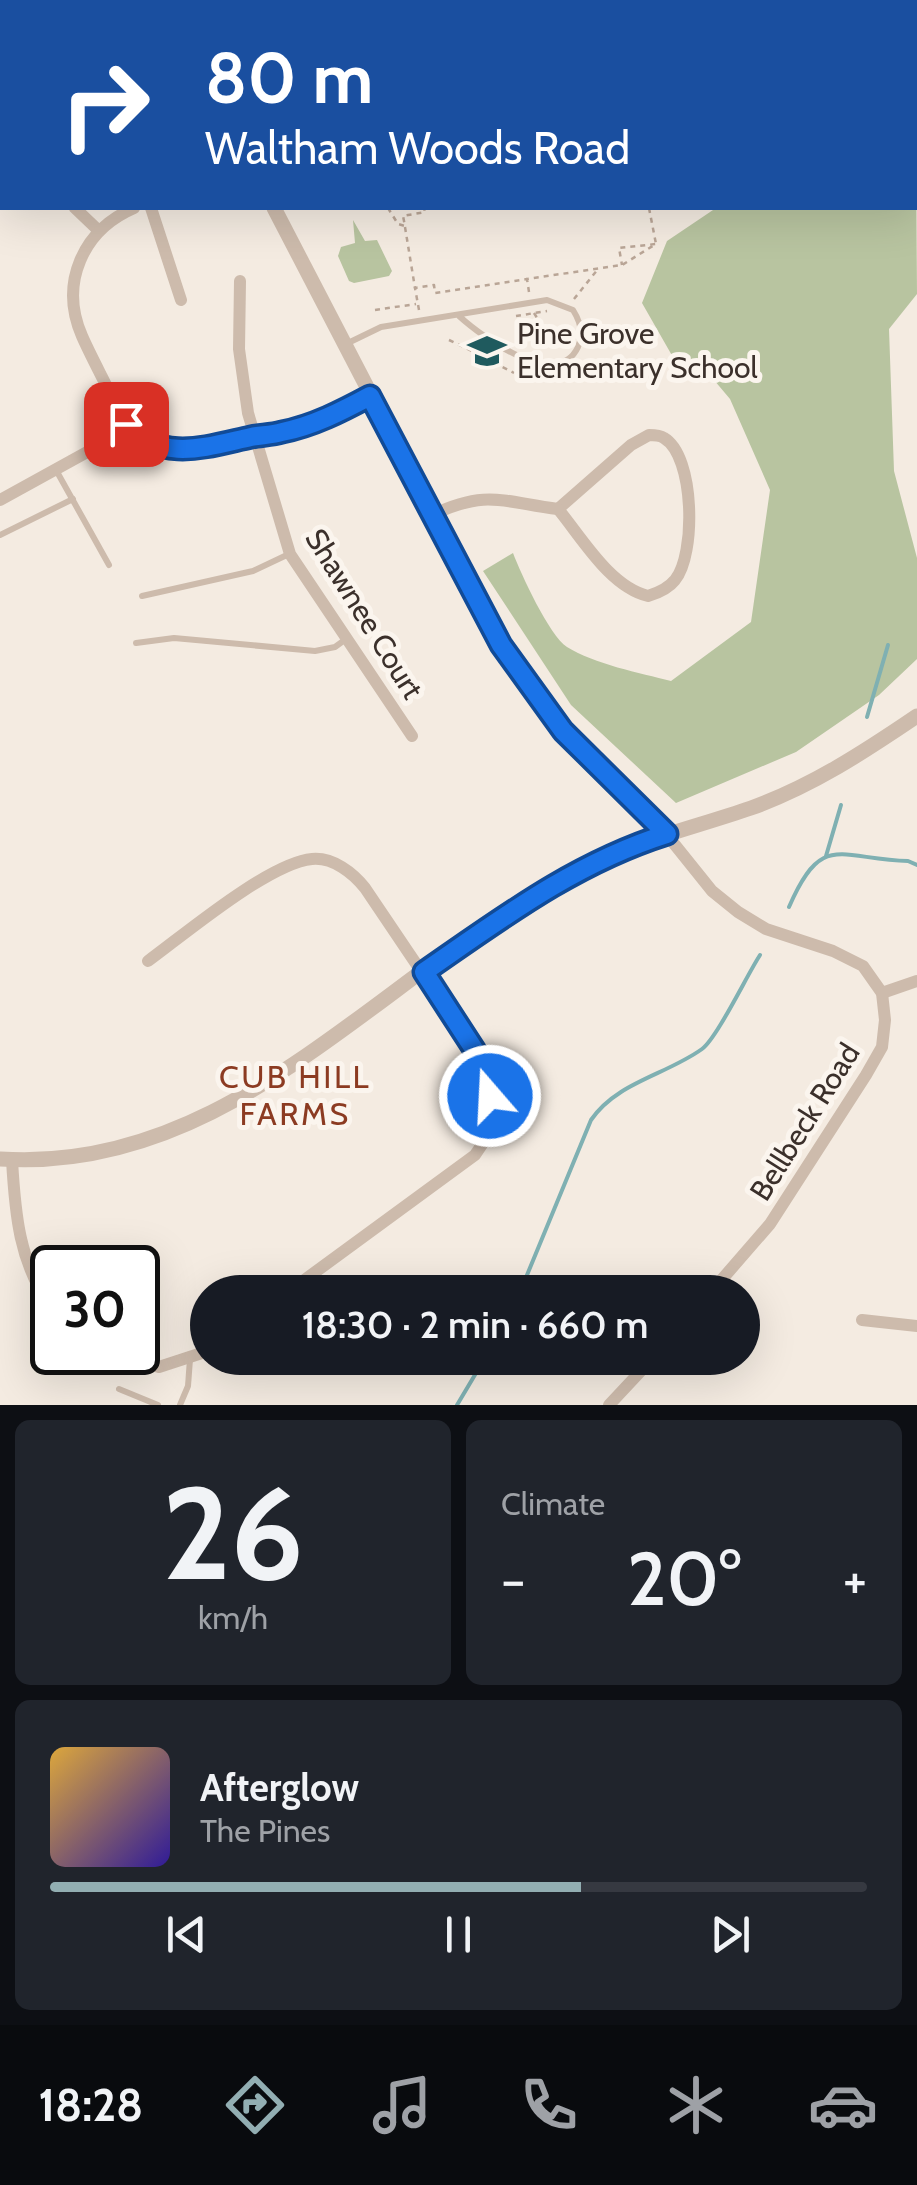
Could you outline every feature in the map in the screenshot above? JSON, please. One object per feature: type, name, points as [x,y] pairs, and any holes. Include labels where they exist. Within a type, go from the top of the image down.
[{"type":"street","points":[[77,210],[98,230]]},
{"type":"street","points":[[131,210],[98,230],[86,245],[73,287],[81,334],[126,424],[138,436],[176,451],[191,451],[309,424],[370,396]]},
{"type":"street","points":[[151,210],[182,300]]},
{"type":"street","points":[[275,210],[501,645],[563,731],[667,834],[712,891],[738,912],[781,935],[853,958],[864,966],[882,993],[917,981]]},
{"type":"street","name":"Shawnee Court","points":[[240,281],[241,374],[290,554],[412,736]]},
{"type":"street","points":[[0,500],[90,451],[126,424]]},
{"type":"street","points":[[432,515],[458,502],[479,498],[558,510],[609,570],[636,593],[648,596],[675,581],[684,565],[686,476],[674,447],[662,437],[649,435],[630,444],[558,510]]},
{"type":"street","points":[[30,1269],[20,1238],[6,1160],[98,1154],[164,1136],[196,1122],[257,1088],[562,879],[616,853],[754,807],[797,788],[839,768],[917,716]]},
{"type":"street","points":[[148,962],[282,868],[316,858],[340,866],[358,879],[483,1063],[491,1119],[487,1137],[475,1154],[312,1275]]},
{"type":"street","name":"Bellbeck Road","points":[[726,1275],[770,1224],[866,1076],[882,1046],[882,993]]},
{"type":"street","points":[[862,1320],[917,1326]]},
{"type":"street","points":[[160,1366],[190,1358]]},
{"type":"street","points":[[610,1405],[637,1375]]},
{"type":"lane","points":[[344,344],[381,327],[459,316],[532,297],[572,310],[581,338],[578,348],[563,362],[554,366],[535,363],[475,331],[459,316]]},
{"type":"lane","points":[[56,469],[109,565]]},
{"type":"lane","points":[[0,535],[73,500]]},
{"type":"lane","points":[[142,596],[254,570],[290,554]]},
{"type":"lane","points":[[136,643],[174,638],[315,650],[335,647],[347,638]]},
{"type":"lane","points":[[180,1405],[188,1386],[190,1358]]},
{"type":"lane","points":[[119,1388],[158,1405]]},
{"type":"path","points":[[389,210],[398,224],[405,226]]},
{"type":"path","points":[[424,210],[404,216],[419,312],[429,310]]},
{"type":"path","points":[[649,210],[656,244]]},
{"type":"path","points":[[415,288],[434,285],[436,293],[598,269],[622,264],[656,244]]},
{"type":"path","points":[[622,264],[619,248],[656,244]]},
{"type":"path","points":[[566,297],[574,300],[598,269]]},
{"type":"path","points":[[527,279],[548,335]]},
{"type":"path","points":[[375,310],[418,303]]},
{"type":"path","points":[[449,340],[475,353]]},
{"type":"green space","points":[[713,210],[916,210],[917,294],[889,329],[894,471],[917,558],[917,659],[879,695],[796,752],[676,803],[571,705],[483,571],[513,553],[544,618],[567,647],[604,663],[671,681],[751,622],[770,490],[730,399],[714,380],[682,373],[642,303],[667,241]]},
{"type":"green space","points":[[353,220],[365,241],[377,240],[392,271],[389,276],[349,281],[338,256],[341,247],[355,243]]},
{"type":"waterway","points":[[867,717],[888,645]]},
{"type":"waterway","points":[[826,856],[841,805]]},
{"type":"waterway","points":[[789,907],[812,867],[835,855],[917,865]]},
{"type":"waterway","points":[[527,1275],[591,1120],[628,1088],[702,1049],[724,1020],[760,955]]},
{"type":"waterway","points":[[457,1405],[475,1375]]},
{"type":"place","name":"Pine Grove Elementary School","points":[[487,351]]},
{"type":"district","name":"CUB HILL FARMS","points":[[295,1096]]},
{"type":"route","points":[[126,424],[157,446],[191,451],[283,432],[334,415],[370,396],[501,645],[563,731],[667,834],[562,879],[424,972],[483,1063],[490,1096]]}]
